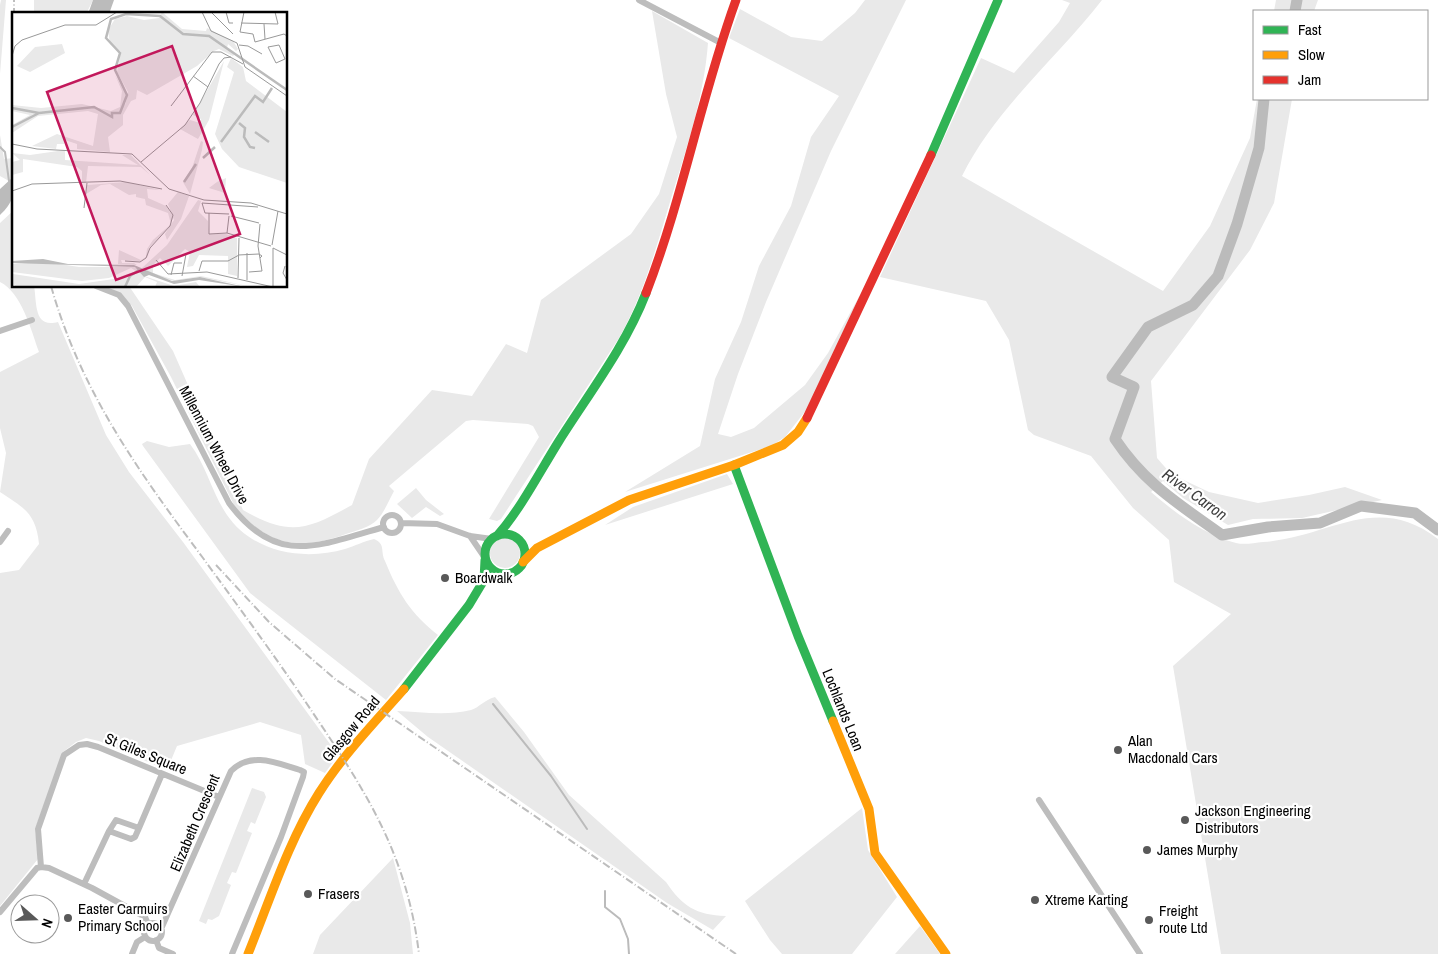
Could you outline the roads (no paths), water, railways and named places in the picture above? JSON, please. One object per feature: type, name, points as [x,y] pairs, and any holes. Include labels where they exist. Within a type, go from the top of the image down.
[{"type":"main road","points":[[479,589],[485,575],[486,547],[522,504],[613,356],[640,308],[678,196],[721,43],[736,0]]},
{"type":"main road","points":[[479,589],[489,580],[501,574],[516,571],[533,551],[629,500],[734,465],[783,445],[798,432],[812,410],[925,169],[998,0]]},
{"type":"main road","name":"Lochlands Loan","points":[[734,465],[798,636],[869,809],[875,853],[946,954]]},
{"type":"main road","points":[[522,504],[517,519],[519,540],[524,550],[523,562]]},
{"type":"main road","points":[[495,537],[508,534],[519,540],[537,544],[554,541]]},
{"type":"main road","points":[[485,559],[492,569],[501,574]]},
{"type":"main road","name":"Glasgow Road","points":[[248,954],[299,830],[326,781],[423,665],[479,589]]},
{"type":"street","points":[[639,0],[721,43]]},
{"type":"street","name":"Millennium Wheel Drive","points":[[101,288],[119,295],[128,306],[228,503],[247,525],[268,539],[281,544],[310,547],[324,545],[384,527]]},
{"type":"street","points":[[0,330],[32,320]]},
{"type":"street","points":[[389,516],[397,516],[401,523],[398,531],[393,533],[387,531],[384,527],[384,522],[389,516]]},
{"type":"street","points":[[401,523],[437,524],[470,536],[495,537]]},
{"type":"street","points":[[470,536],[485,559]]},
{"type":"street","name":"St Giles Square","points":[[41,867],[38,829],[64,756],[70,750],[87,744],[220,797]]},
{"type":"street","name":"Elizabeth Crescent","points":[[161,929],[231,771],[236,766],[259,758],[304,772],[282,837],[256,898]]},
{"type":"street","points":[[109,831],[131,839],[135,837],[162,774]]},
{"type":"street","points":[[1039,800],[1140,954]]},
{"type":"street","points":[[84,884],[116,820],[139,828]]},
{"type":"street","points":[[0,912],[37,868],[41,867],[49,868],[84,884],[145,917],[148,924]]},
{"type":"street","points":[[232,954],[256,898],[269,903]]},
{"type":"street","points":[[148,924],[157,924],[161,929],[160,937],[156,940],[150,940],[145,937],[143,932],[148,924]]},
{"type":"street","points":[[132,954],[137,942],[145,937]]},
{"type":"street","points":[[156,940],[159,948],[173,954]]},
{"type":"waterway","name":"River Carron","points":[[1295,10],[1297,0]]},
{"type":"waterway","name":"River Carron","points":[[1264,100],[1259,148],[1237,224],[1218,276],[1193,305],[1148,327],[1112,377],[1134,387],[1115,439],[1126,455],[1151,481],[1177,503],[1222,535],[1268,527],[1320,523],[1361,506],[1415,513],[1438,530]]},
{"type":"waterway","points":[[0,147],[5,152],[9,181]]},
{"type":"waterway","points":[[493,704],[551,776],[587,829]]},
{"type":"waterway","points":[[605,891],[605,907],[620,919],[628,939],[629,954]]},
{"type":"railway","points":[[14,0],[14,12]]},
{"type":"railway","points":[[52,288],[78,361],[114,430],[156,494],[300,693],[351,770],[367,798],[382,826],[405,886],[419,954]]},
{"type":"railway","points":[[216,565],[269,622],[335,679],[736,954]]},
{"type":"place","name":"Boardwalk","points":[[445,578]]},
{"type":"place","name":"Alan Macdonald Cars","points":[[1118,750]]},
{"type":"place","name":"Jackson Engineering Distributors","points":[[1185,820]]},
{"type":"place","name":"James Murphy","points":[[1147,850]]},
{"type":"place","name":"Frasers","points":[[308,894]]},
{"type":"place","name":"Xtreme Karting","points":[[1035,900]]},
{"type":"place","name":"Easter Carmuirs Primary School","points":[[68,918]]},
{"type":"place","name":"Freight route Ltd","points":[[1149,920]]}]
